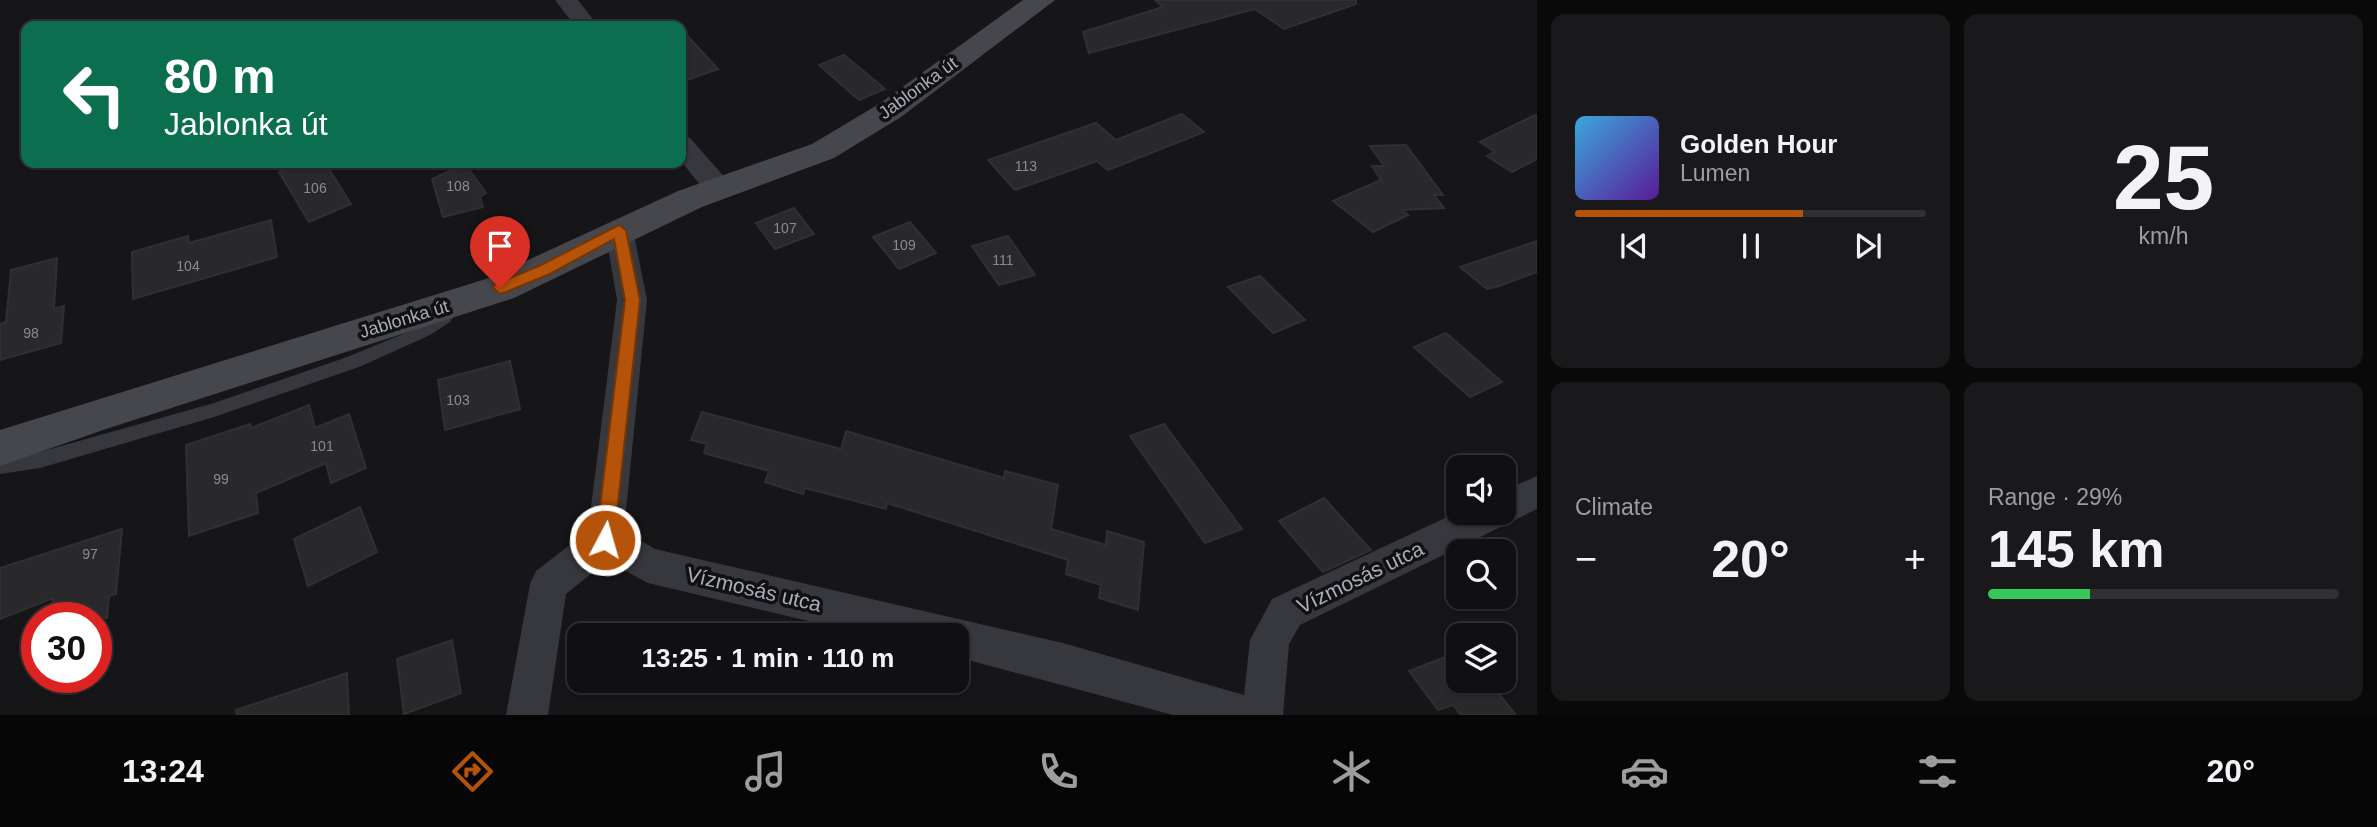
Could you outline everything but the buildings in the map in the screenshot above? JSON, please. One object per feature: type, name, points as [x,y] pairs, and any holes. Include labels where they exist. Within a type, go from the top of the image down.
[{"type":"street","points":[[566,0],[583,21]]},
{"type":"street","name":"Jablonka út","points":[[0,449],[105,412],[454,304],[544,270],[619,230],[718,188],[808,158],[838,144],[903,101],[1014,17],[1042,0]]},
{"type":"street","points":[[686,150],[718,188]]},
{"type":"street","points":[[527,715],[549,583],[605,540],[632,300],[619,230]]},
{"type":"street","points":[[1516,502],[1537,492]]},
{"type":"street","name":"Vízmosás utca","points":[[1262,715],[1270,640],[1286,612],[1468,525]]},
{"type":"street","name":"Vízmosás utca","points":[[605,540],[648,565],[897,623]]},
{"type":"street","points":[[969,640],[1063,663],[1243,715]]},
{"type":"lane","points":[[0,466],[40,460],[214,410],[353,362],[425,331],[445,318],[454,304]]},
{"type":"route","points":[[500,288],[544,270],[619,230],[632,300],[605,540]]}]
